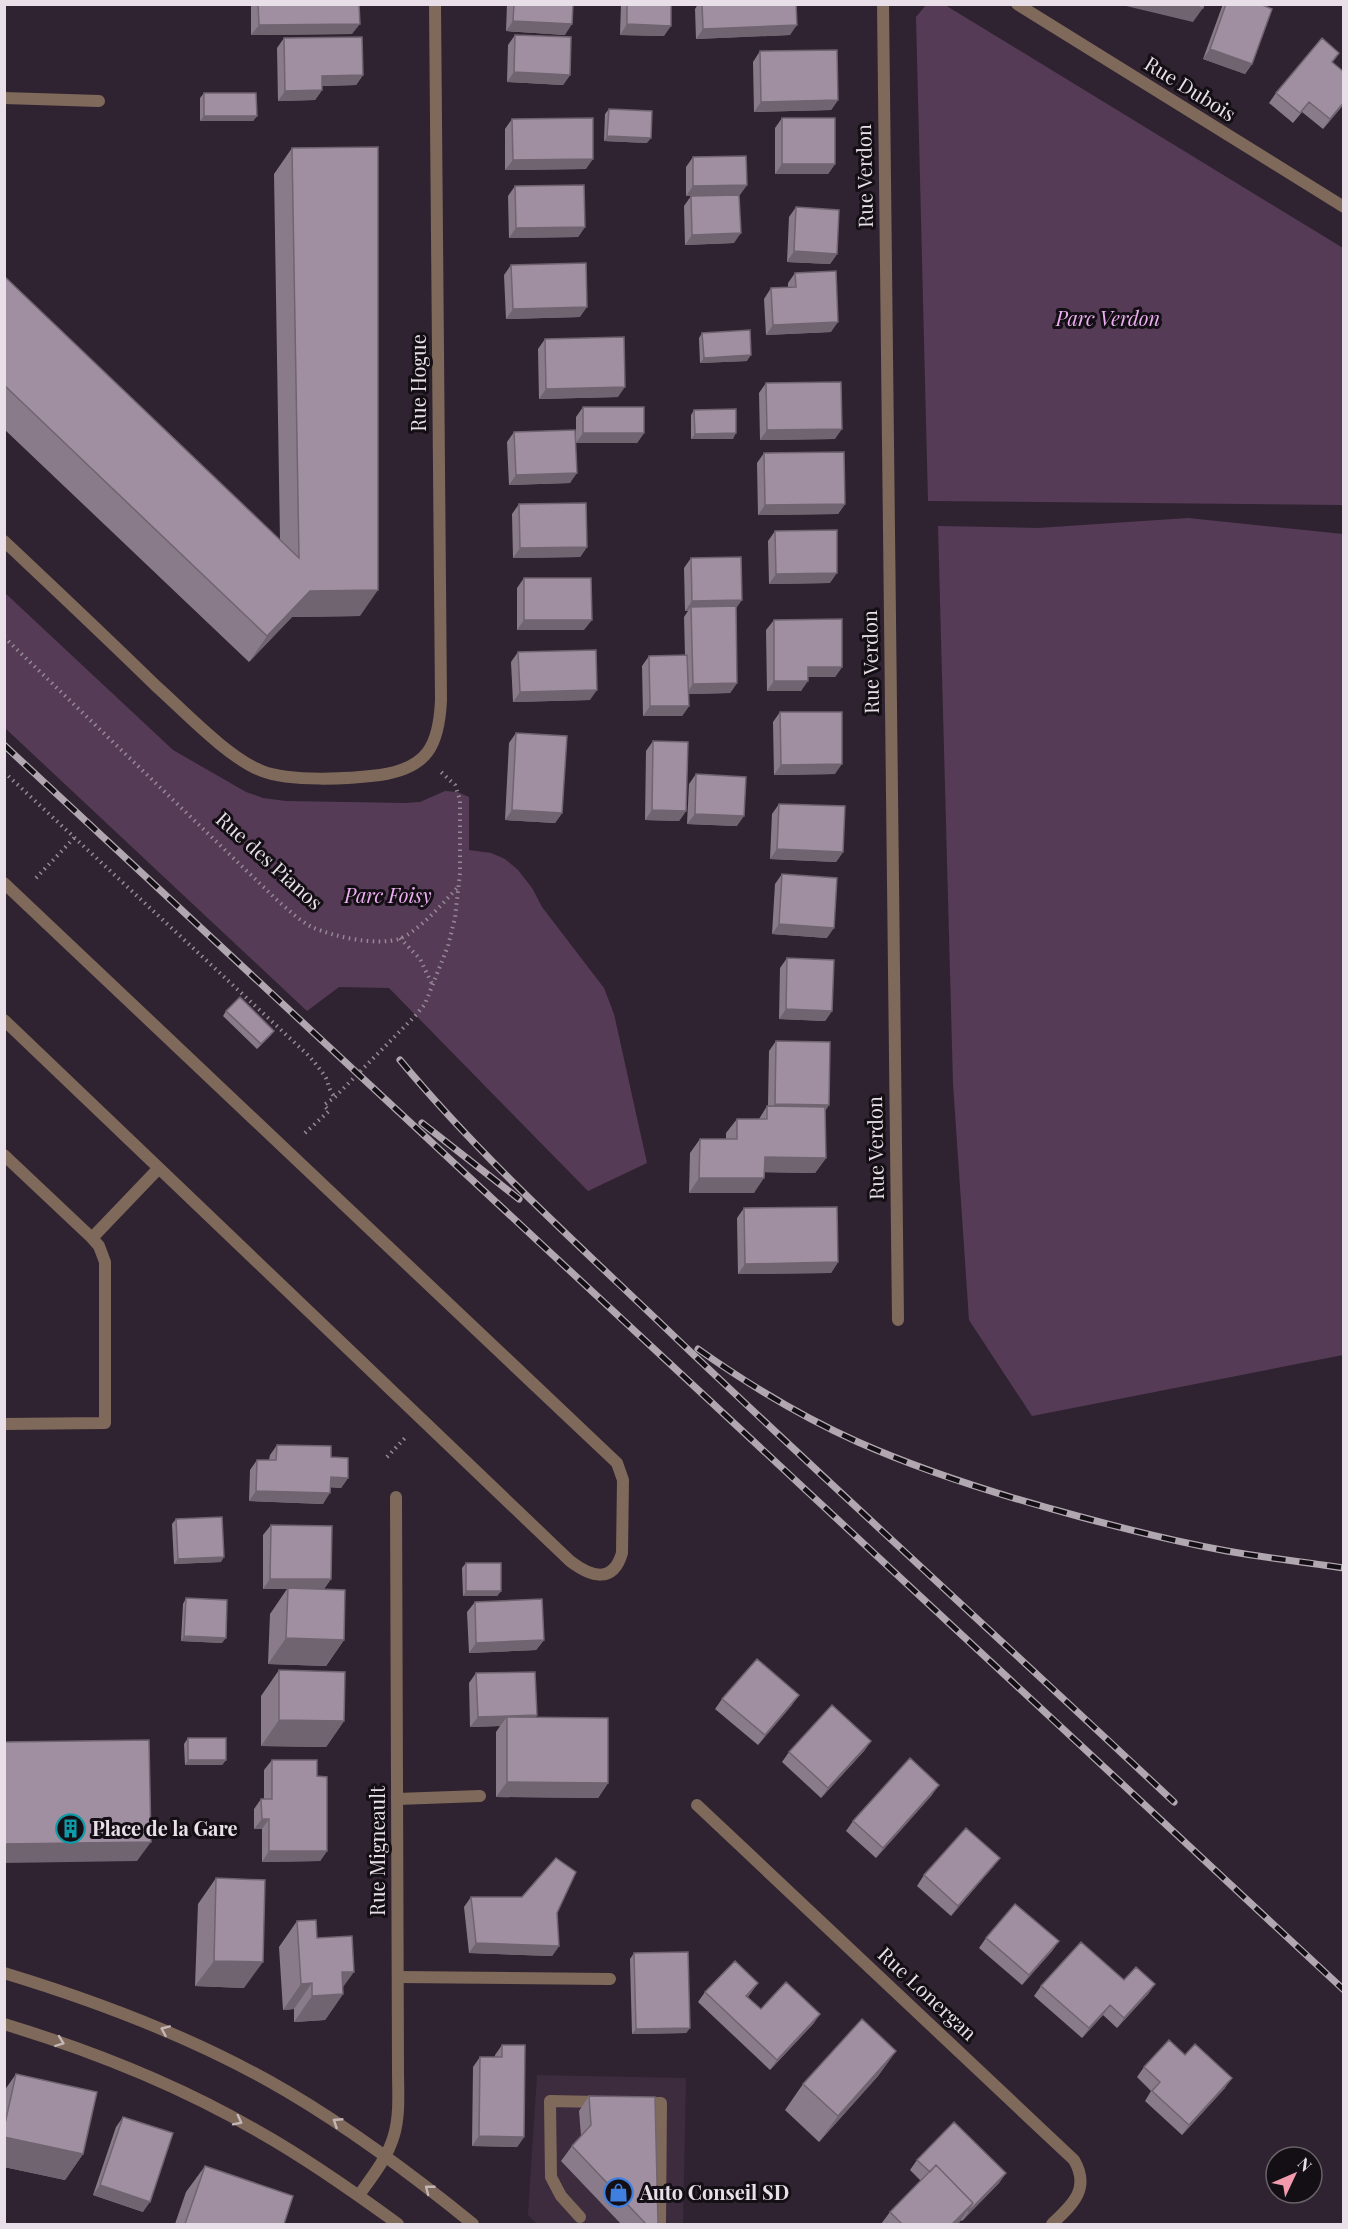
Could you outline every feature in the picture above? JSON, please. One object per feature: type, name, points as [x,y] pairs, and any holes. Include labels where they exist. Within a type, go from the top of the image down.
[{"type":"street","name":"Rue Hogue","points":[[4,541],[198,724],[235,756],[259,770],[282,777],[350,778],[389,774],[414,764],[424,757],[438,734],[441,700],[435,4]]},
{"type":"street","name":"Rue Verdon","points":[[883,4],[898,1320]]},
{"type":"street","name":"Rue Dubois","points":[[1017,4],[1344,207]]},
{"type":"street","points":[[4,98],[99,101]]},
{"type":"street","points":[[4,883],[617,1463],[623,1480],[622,1554],[619,1565],[612,1572],[603,1575],[581,1569],[570,1561],[4,1020]]},
{"type":"street","points":[[4,1155],[92,1238],[99,1246],[105,1263],[105,1424],[4,1424]]},
{"type":"street","points":[[92,1238],[159,1168]]},
{"type":"street","name":"Rue Migneault","points":[[359,2195],[385,2156],[397,2121],[396,1497]]},
{"type":"street","points":[[397,1799],[480,1796]]},
{"type":"street","name":"Rue Lonergan","points":[[697,1805],[1074,2160],[1080,2170],[1081,2187],[1068,2209],[1052,2224]]},
{"type":"street","points":[[4,1973],[132,2016],[205,2049],[286,2091],[349,2130],[472,2224]]},
{"type":"street","points":[[398,1977],[610,1979]]},
{"type":"street","points":[[4,2024],[94,2055],[175,2089],[259,2131],[359,2195],[398,2224]]},
{"type":"street","points":[[580,2222],[561,2196],[551,2177],[550,2101],[661,2103],[660,2224]]},
{"type":"path","name":"Rue des Pianos","points":[[4,637],[297,917],[319,930],[356,939],[400,939]]},
{"type":"path","points":[[4,772],[309,1056],[320,1068],[330,1092],[335,1097]]},
{"type":"path","points":[[302,1137],[329,1111],[324,1105],[335,1097],[413,1019],[424,1004],[448,946],[455,918],[460,800],[455,785]]},
{"type":"path","points":[[55,859],[75,837]]},
{"type":"path","points":[[432,985],[420,959],[400,939],[438,910],[458,887]]},
{"type":"shaded area","points":[[537,2075],[686,2078],[683,2224],[537,2224],[528,2215]]},
{"type":"green space","name":"Parc Verdon","points":[[926,5],[945,5],[1343,248],[1343,505],[928,501],[916,17]]},
{"type":"green space","points":[[1188,518],[1343,534],[1343,1355],[1032,1416],[969,1320],[953,1083],[938,526],[1038,528]]},
{"type":"green space","name":"Parc Foisy","points":[[4,592],[173,750],[246,792],[263,798],[286,801],[405,803],[420,802],[445,791],[457,792],[469,797],[469,850],[491,853],[505,859],[518,870],[532,888],[542,907],[604,988],[614,1014],[647,1163],[588,1191],[389,988],[339,987],[307,1011],[5,728]]},
{"type":"building","points":[[258,4],[359,4],[360,24],[259,25]]},
{"type":"building","points":[[514,4],[573,4],[572,24],[513,21]]},
{"type":"building","points":[[627,4],[671,4],[671,26],[627,24]]},
{"type":"building","points":[[702,4],[796,4],[797,25],[703,29]]},
{"type":"building","points":[[1190,4],[1204,4],[1203,8]]},
{"type":"building","points":[[1226,4],[1260,4],[1272,9],[1252,64],[1210,49]]},
{"type":"building","points":[[515,35],[571,37],[570,75],[514,72]]},
{"type":"building","points":[[362,37],[363,75],[322,76],[322,90],[285,91],[284,38]]},
{"type":"building","points":[[1322,38],[1339,53],[1332,62],[1344,72],[1344,102],[1330,119],[1309,102],[1300,113],[1276,93]]},
{"type":"building","points":[[837,50],[838,100],[761,102],[760,51]]},
{"type":"building","points":[[204,93],[256,93],[257,116],[204,116]]},
{"type":"building","points":[[609,109],[652,111],[651,138],[607,136]]},
{"type":"building","points":[[593,118],[593,159],[513,160],[512,119]]},
{"type":"building","points":[[782,118],[835,118],[835,164],[782,164]]},
{"type":"building","points":[[378,147],[378,590],[310,591],[267,636],[4,385],[4,276],[299,558],[292,148]]},
{"type":"building","points":[[746,156],[747,185],[693,186],[693,157]]},
{"type":"building","points":[[584,185],[585,227],[516,228],[515,186]]},
{"type":"building","points":[[739,195],[741,233],[692,235],[691,196]]},
{"type":"building","points":[[796,207],[839,210],[837,254],[794,251]]},
{"type":"building","points":[[586,263],[587,307],[513,309],[511,265]]},
{"type":"building","points":[[836,271],[838,322],[773,325],[771,288],[796,287],[795,273]]},
{"type":"building","points":[[750,330],[751,355],[704,358],[702,333]]},
{"type":"building","points":[[624,337],[625,387],[546,389],[545,339]]},
{"type":"building","points":[[841,382],[842,429],[767,430],[766,383]]},
{"type":"building","points":[[583,407],[644,407],[644,433],[583,433]]},
{"type":"building","points":[[736,409],[736,433],[695,434],[694,410]]},
{"type":"building","points":[[575,430],[577,473],[516,475],[514,432]]},
{"type":"building","points":[[844,452],[845,504],[765,505],[764,453]]},
{"type":"building","points":[[586,503],[587,547],[520,548],[519,504]]},
{"type":"building","points":[[837,530],[837,573],[776,574],[775,531]]},
{"type":"building","points":[[741,557],[742,600],[692,601],[691,558]]},
{"type":"building","points":[[524,578],[591,578],[592,620],[524,620]]},
{"type":"building","points":[[736,606],[737,683],[693,684],[691,607]]},
{"type":"building","points":[[842,619],[842,667],[808,667],[808,681],[774,681],[774,620]]},
{"type":"building","points":[[596,650],[597,690],[520,692],[518,652]]},
{"type":"building","points":[[687,655],[689,706],[650,706],[649,656]]},
{"type":"building","points":[[780,712],[842,712],[842,764],[781,765]]},
{"type":"building","points":[[516,733],[567,736],[562,813],[512,810]]},
{"type":"building","points":[[653,741],[688,742],[686,811],[652,810]]},
{"type":"building","points":[[696,774],[746,777],[744,816],[695,814]]},
{"type":"building","points":[[779,804],[845,806],[843,852],[777,849]]},
{"type":"building","points":[[782,874],[837,878],[834,928],[779,924]]},
{"type":"building","points":[[787,958],[834,960],[832,1011],[786,1009]]},
{"type":"building","points":[[240,997],[274,1031],[261,1044],[226,1011]]},
{"type":"building","points":[[776,1041],[830,1042],[829,1105],[775,1104]]},
{"type":"building","points":[[767,1106],[825,1107],[826,1158],[765,1157],[764,1178],[699,1178],[700,1139],[737,1139],[737,1119],[767,1119]]},
{"type":"building","points":[[837,1207],[838,1262],[745,1264],[744,1208]]},
{"type":"building","points":[[277,1445],[331,1446],[331,1457],[348,1458],[348,1478],[331,1477],[330,1493],[256,1491],[257,1460],[276,1460]]},
{"type":"building","points":[[222,1517],[224,1557],[178,1559],[176,1519]]},
{"type":"building","points":[[271,1525],[332,1526],[331,1579],[270,1579]]},
{"type":"building","points":[[466,1563],[501,1563],[501,1591],[466,1591]]},
{"type":"building","points":[[288,1588],[345,1590],[344,1640],[286,1638]]},
{"type":"building","points":[[186,1598],[227,1600],[226,1638],[184,1636]]},
{"type":"building","points":[[542,1599],[544,1640],[476,1643],[475,1602]]},
{"type":"building","points":[[757,1659],[799,1695],[765,1735],[722,1699]]},
{"type":"building","points":[[279,1670],[345,1672],[344,1721],[279,1720]]},
{"type":"building","points":[[535,1672],[537,1715],[478,1717],[476,1673]]},
{"type":"building","points":[[832,1705],[871,1741],[828,1788],[789,1752]]},
{"type":"building","points":[[507,1717],[608,1718],[608,1783],[507,1782]]},
{"type":"building","points":[[188,1738],[226,1738],[226,1760],[188,1760]]},
{"type":"building","name":"Place de la Gare","points":[[149,1740],[151,1842],[4,1844],[4,1742]]},
{"type":"building","points":[[910,1758],[939,1785],[883,1848],[853,1821]]},
{"type":"building","points":[[272,1760],[317,1760],[317,1776],[327,1777],[327,1851],[269,1851],[269,1819],[262,1819],[261,1799],[272,1799]]},
{"type":"building","points":[[966,1828],[1000,1858],[958,1906],[924,1875]]},
{"type":"building","points":[[556,1858],[576,1872],[557,1913],[559,1946],[476,1943],[471,1897],[522,1897]]},
{"type":"building","points":[[216,1878],[265,1880],[263,1962],[214,1961]]},
{"type":"building","points":[[1015,1904],[1059,1941],[1029,1975],[986,1938]]},
{"type":"building","points":[[316,1920],[317,1938],[352,1936],[354,1972],[342,1972],[343,1994],[312,1996],[312,1983],[301,1984],[297,1921]]},
{"type":"building","points":[[1081,1942],[1124,1980],[1136,1967],[1155,1984],[1124,2018],[1110,2005],[1089,2028],[1041,1986]]},
{"type":"building","points":[[688,1952],[690,2028],[636,2029],[634,1953]]},
{"type":"building","points":[[735,1961],[758,1983],[746,1996],[761,2009],[786,1982],[820,2014],[777,2060],[705,1992]]},
{"type":"building","points":[[862,2019],[896,2051],[838,2116],[803,2084]]},
{"type":"building","points":[[1169,2040],[1185,2055],[1195,2044],[1232,2078],[1189,2125],[1152,2091],[1160,2082],[1144,2067]]},
{"type":"building","points":[[502,2045],[525,2045],[524,2137],[479,2136],[480,2057],[502,2057]]},
{"type":"building","points":[[16,2074],[97,2092],[83,2154],[4,2137]]},
{"type":"building","name":"Auto Conseil SD","points":[[589,2096],[655,2097],[658,2224],[646,2224],[572,2146],[591,2125]]},
{"type":"building","points":[[123,2117],[173,2133],[150,2202],[100,2185]]},
{"type":"building","points":[[954,2122],[1006,2173],[969,2211],[973,2203],[936,2165],[930,2172],[917,2160]]},
{"type":"building","points":[[936,2165],[973,2203],[952,2224],[902,2224],[890,2212]]},
{"type":"building","points":[[205,2166],[293,2196],[284,2224],[185,2224]]},
{"type":"railway","points":[[4,745],[1344,1990]]},
{"type":"railway","points":[[400,1060],[465,1133],[570,1237],[1174,1802]]},
{"type":"railway","points":[[422,1123],[519,1199]]},
{"type":"railway","points":[[698,1349],[776,1400],[817,1422],[885,1454],[968,1484],[1117,1527],[1172,1540],[1344,1568]]},
{"type":"place","name":"Place de la Gare","points":[[71,1829]]},
{"type":"place","name":"Auto Conseil SD","points":[[619,2193]]}]
